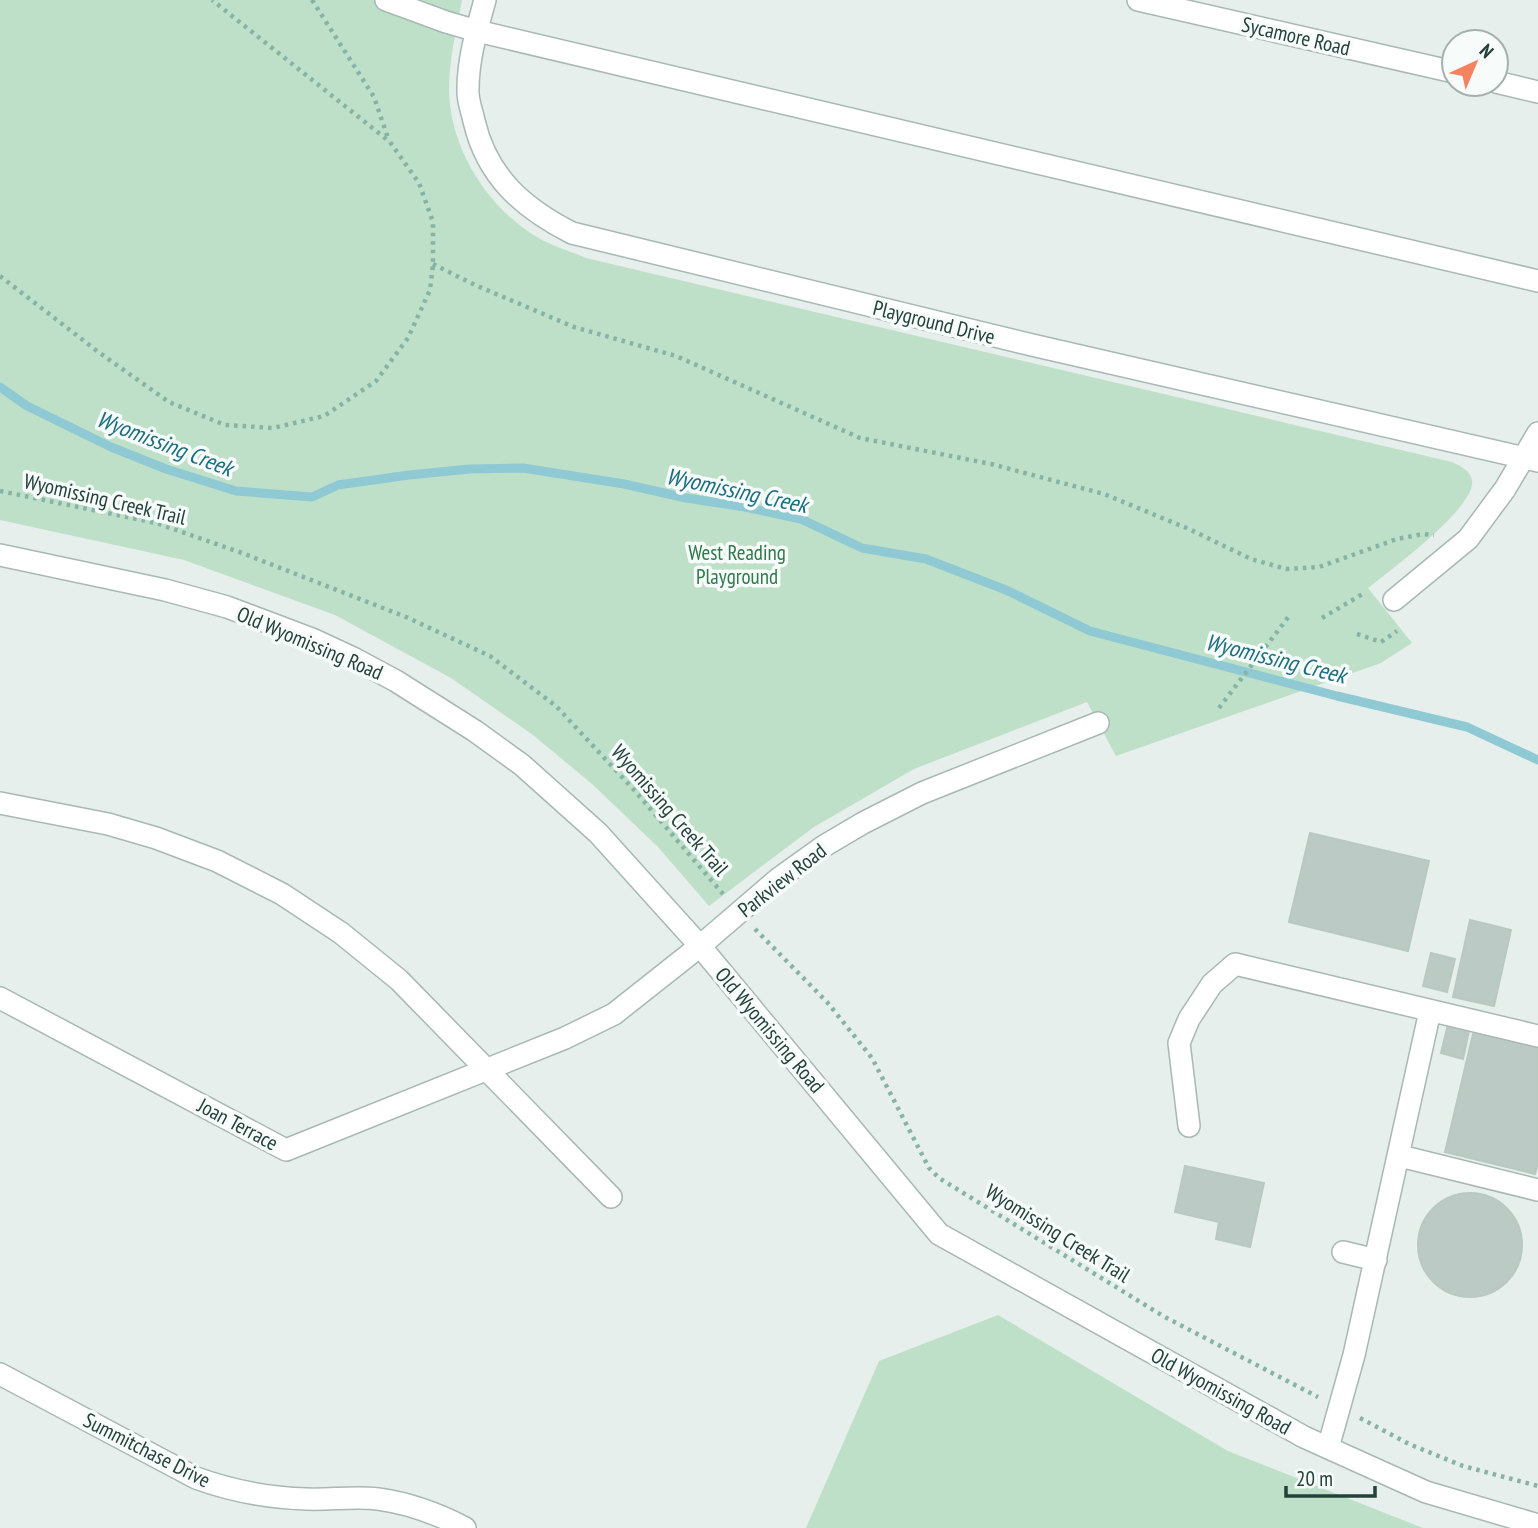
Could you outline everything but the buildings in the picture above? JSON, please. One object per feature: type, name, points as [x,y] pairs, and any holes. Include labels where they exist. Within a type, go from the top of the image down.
[{"type":"street","points":[[386,0],[477,31],[1538,281]]},
{"type":"street","name":"Playground Drive","points":[[485,0],[471,58],[467,92],[477,132],[490,164],[514,195],[541,218],[572,233],[1018,342],[1531,460]]},
{"type":"street","name":"Sycamore Road","points":[[1138,0],[1440,69]]},
{"type":"street","points":[[1510,85],[1538,92]]},
{"type":"street","points":[[1394,600],[1468,539],[1531,460],[1538,433]]},
{"type":"street","name":"Old Wyomissing Road","points":[[0,555],[165,590],[227,607],[312,639],[396,681],[475,731],[522,765],[598,833],[700,946],[939,1234],[1304,1437],[1426,1492],[1538,1525]]},
{"type":"street","name":"Parkview Road","points":[[485,1069],[565,1038],[614,1014],[700,946],[778,879],[824,846],[863,823],[922,793],[1098,723]]},
{"type":"street","points":[[0,803],[108,824],[156,838],[217,861],[282,894],[341,933],[399,980],[611,1198]]},
{"type":"street","points":[[1189,1126],[1180,1043],[1189,1019],[1212,984],[1235,964],[1538,1036]]},
{"type":"street","name":"Joan Terrace","points":[[0,998],[286,1150],[485,1069]]},
{"type":"street","points":[[1328,1448],[1376,1260],[1430,1011]]},
{"type":"street","points":[[1400,1156],[1538,1190]]},
{"type":"street","points":[[1343,1252],[1376,1260]]},
{"type":"street","name":"Summitchase Drive","points":[[0,1374],[195,1478],[228,1490],[306,1500],[376,1499],[419,1508],[465,1528]]},
{"type":"path","points":[[212,0],[390,142]]},
{"type":"path","points":[[0,276],[97,351],[169,402],[225,425],[273,428],[324,416],[376,381],[408,338],[430,290],[433,222],[419,183],[390,142],[374,97],[312,0]]},
{"type":"path","points":[[433,264],[574,327],[676,356],[860,438],[991,464],[1104,494],[1189,529],[1251,559],[1286,569],[1319,567],[1397,539],[1423,534]]},
{"type":"path","name":"Wyomissing Creek Trail","points":[[0,491],[169,527],[242,552],[406,617],[490,656],[556,706],[635,791],[739,913],[827,1002],[872,1058],[929,1168],[940,1178],[1163,1316],[1409,1444],[1463,1466],[1538,1486]]},
{"type":"path","points":[[1322,618],[1366,592]]},
{"type":"path","points":[[1219,708],[1289,616]]},
{"type":"path","points":[[1357,634],[1381,642],[1397,631]]},
{"type":"green space","name":"West Reading Playground","points":[[0,0],[462,0],[449,79],[451,112],[456,134],[464,155],[488,193],[519,225],[549,243],[586,258],[1452,462],[1464,469],[1472,480],[1470,492],[1461,506],[1430,538],[1368,588],[1412,643],[1381,663],[1116,756],[1087,702],[914,769],[814,827],[709,906],[658,847],[592,784],[533,735],[451,678],[335,615],[184,560],[0,520]]},
{"type":"green space","points":[[998,1315],[1228,1451],[1423,1528],[806,1528],[879,1361]]},
{"type":"waterway","name":"Wyomissing Creek","points":[[0,387],[27,406],[111,447],[166,469],[236,491],[312,497],[338,485],[409,475],[470,469],[523,468],[624,484],[801,519],[862,548],[926,559],[1006,590],[1090,631],[1467,727],[1538,760]]}]
